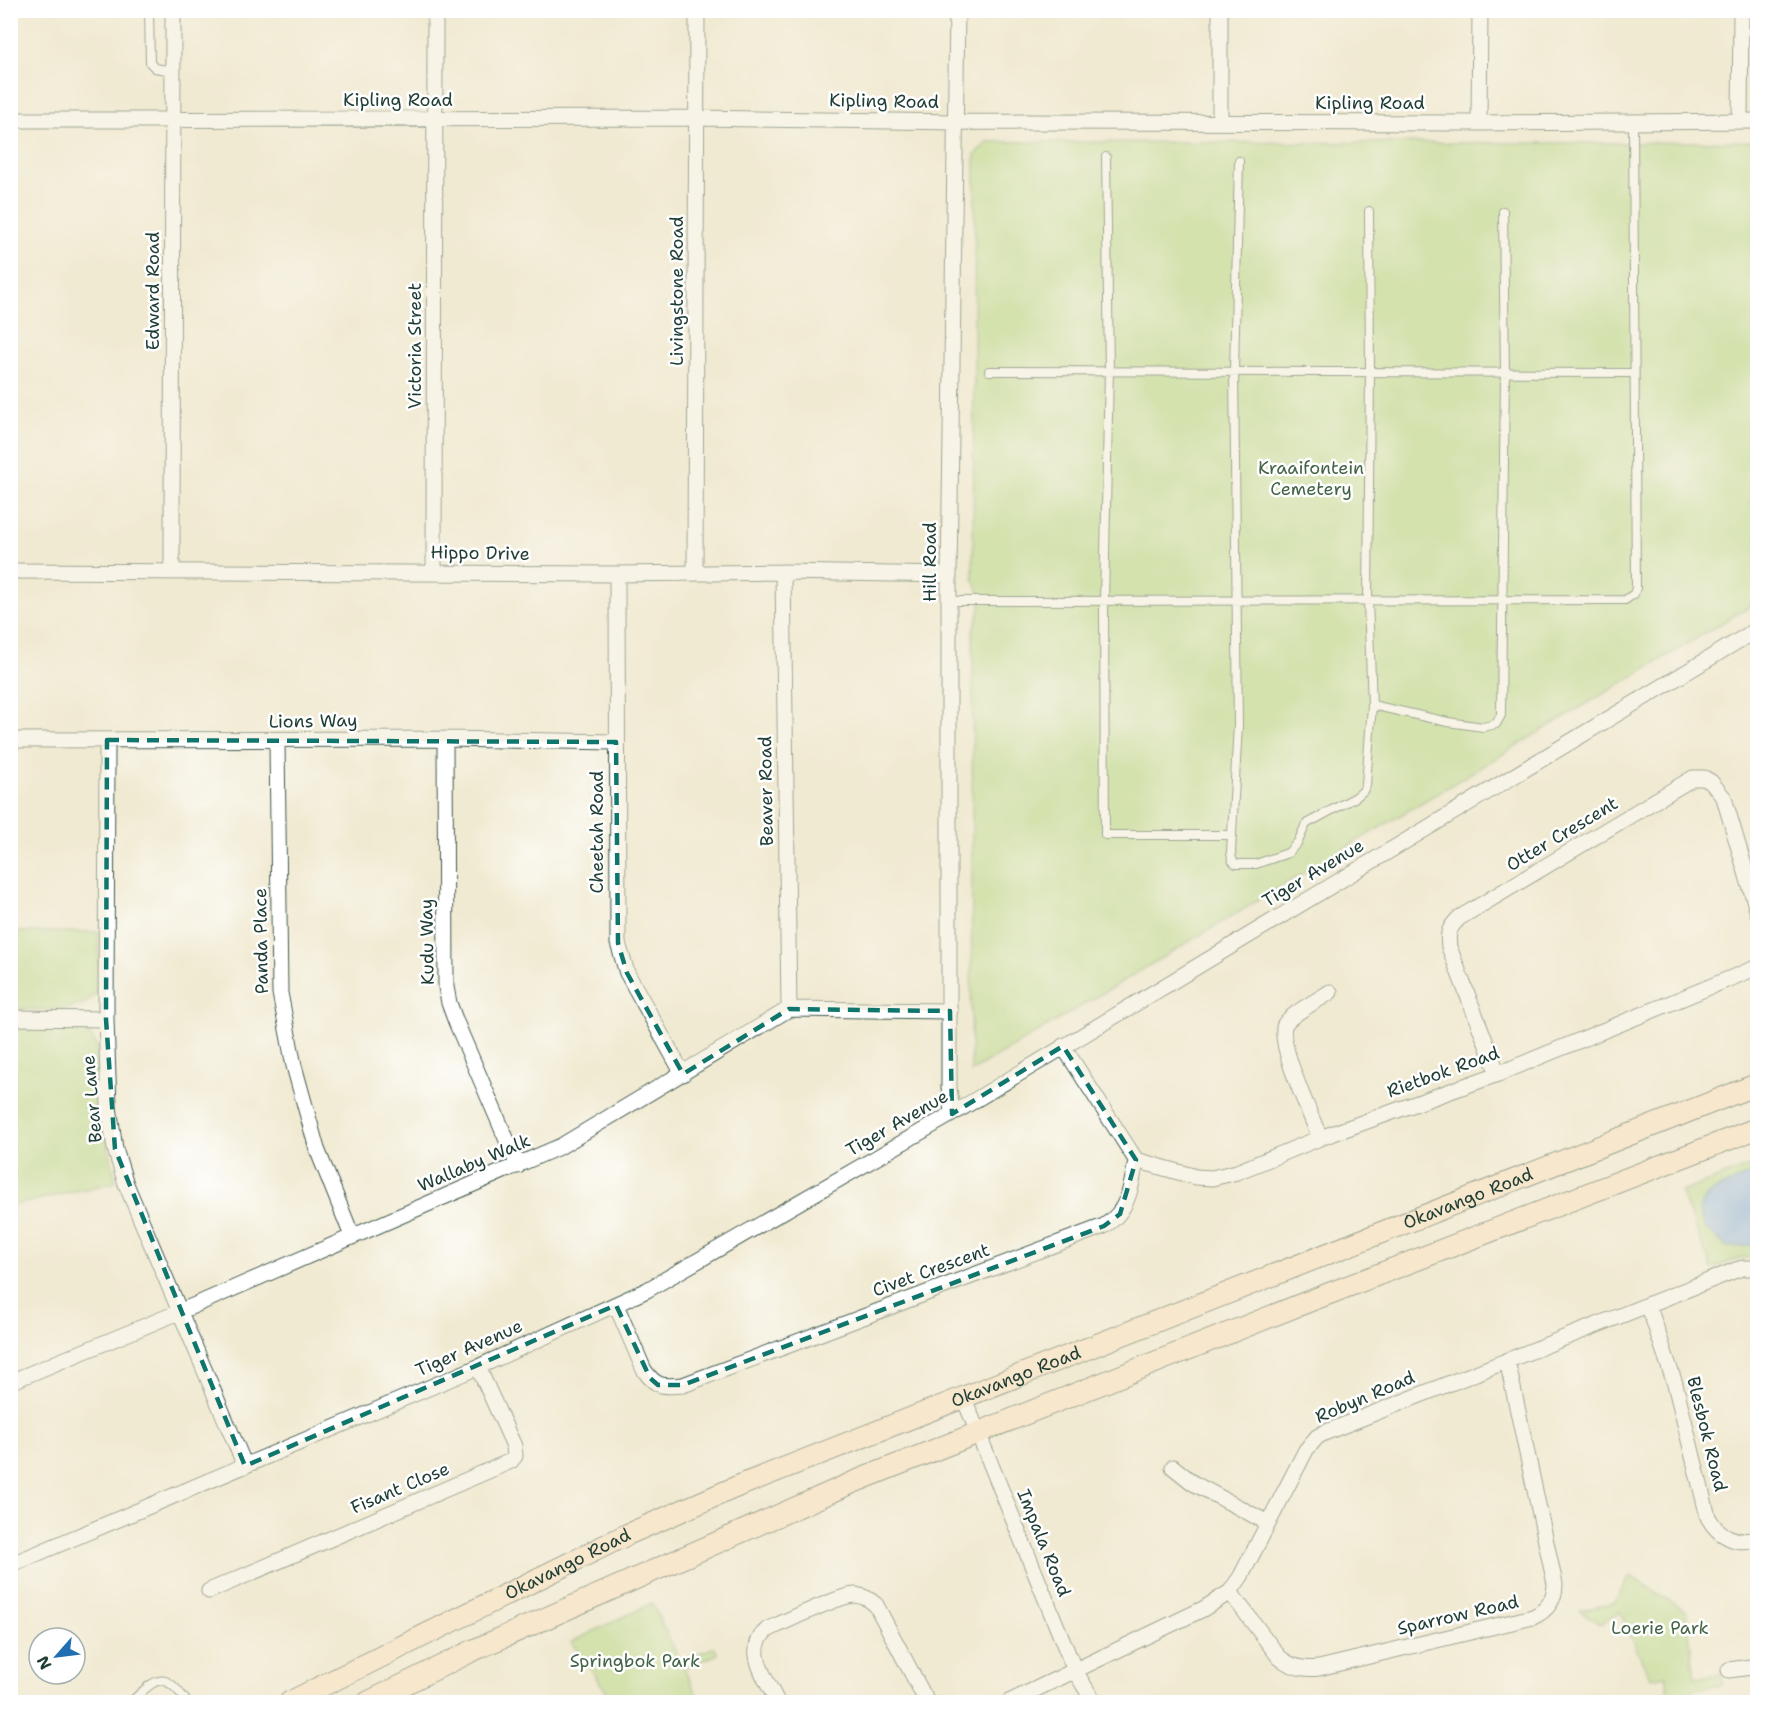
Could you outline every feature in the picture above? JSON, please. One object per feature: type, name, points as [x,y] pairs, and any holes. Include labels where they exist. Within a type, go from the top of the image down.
[{"type":"main road","name":"Okavango Road","points":[[290,1702],[626,1535],[736,1487],[1758,1084]]},
{"type":"main road","name":"Okavango Road","points":[[368,1702],[474,1650],[854,1482],[1302,1304],[1758,1128]]},
{"type":"street","name":"Edward Road","points":[[172,572],[173,10]]},
{"type":"street","name":"Victoria Street","points":[[434,572],[435,10]]},
{"type":"street","name":"Livingstone Road","points":[[695,572],[697,10]]},
{"type":"street","name":"Hill Road","points":[[952,1114],[949,1087],[949,575],[957,10]]},
{"type":"street","points":[[1220,10],[1220,122]]},
{"type":"street","points":[[1479,123],[1480,10]]},
{"type":"street","points":[[1740,10],[1740,121]]},
{"type":"street","name":"Kipling Road","points":[[10,120],[697,118],[957,122],[1758,122]]},
{"type":"street","name":"Hippo Drive","points":[[10,571],[617,574],[783,572],[949,575]]},
{"type":"street","name":"Beaver Road","points":[[783,572],[789,1009]]},
{"type":"street","name":"Cheetah Road","points":[[617,574],[618,943],[627,973],[682,1074]]},
{"type":"street","name":"Tiger Avenue","points":[[10,1565],[478,1366],[647,1290],[952,1114],[1758,628]]},
{"type":"street","name":"Lions Way","points":[[10,740],[445,739],[616,742]]},
{"type":"street","name":"Kudu Way","points":[[445,739],[446,987],[456,1022],[518,1166]]},
{"type":"street","name":"Bear Lane","points":[[108,740],[106,1019],[109,1107],[115,1149],[126,1184],[245,1466]]},
{"type":"street","name":"Panda Place","points":[[277,741],[280,993],[294,1066],[316,1149],[352,1236]]},
{"type":"street","name":"Otter Crescent","points":[[1498,1074],[1449,947],[1447,934],[1459,918],[1698,777],[1711,782],[1724,798],[1758,913]]},
{"type":"street","name":"Rietbok Road","points":[[1136,1160],[1196,1177],[1212,1178],[1237,1172],[1320,1138],[1498,1074],[1758,967]]},
{"type":"street","points":[[1320,1138],[1286,1052],[1283,1034],[1289,1019],[1330,992]]},
{"type":"street","points":[[789,1009],[950,1011]]},
{"type":"street","name":"Wallaby Walk","points":[[10,1382],[179,1312],[561,1146],[789,1009]]},
{"type":"street","points":[[10,1018],[106,1019]]},
{"type":"street","points":[[1063,1046],[1136,1160]]},
{"type":"street","name":"Civet Crescent","points":[[616,1305],[644,1370],[650,1378],[658,1385],[667,1387],[683,1385],[1104,1226],[1120,1214],[1126,1203],[1136,1160]]},
{"type":"street","name":"Robyn Road","points":[[1009,1702],[1203,1609],[1230,1592],[1241,1576],[1306,1450],[1317,1437],[1736,1270],[1758,1268]]},
{"type":"street","name":"Blesbok Road","points":[[1648,1304],[1675,1384],[1708,1517],[1717,1531],[1731,1539],[1746,1541],[1758,1538]]},
{"type":"street","name":"Sparrow Road","points":[[1230,1592],[1279,1657],[1290,1665],[1304,1669],[1318,1668],[1533,1617],[1545,1610],[1553,1598],[1555,1584],[1507,1360]]},
{"type":"street","name":"Fisant Close","points":[[208,1591],[511,1461],[515,1456],[514,1446],[478,1366]]},
{"type":"street","name":"Impala Road","points":[[963,1396],[1076,1671],[1094,1702]]},
{"type":"street","points":[[1173,1467],[1193,1483],[1268,1523]]},
{"type":"street","points":[[777,1702],[756,1656],[758,1639],[767,1630],[842,1598],[856,1595],[876,1605],[927,1702]]},
{"type":"street","points":[[1729,1670],[1758,1666]]},
{"type":"lane","points":[[148,10],[150,63],[155,68],[173,70]]},
{"type":"lane","points":[[949,602],[1625,600],[1634,594],[1636,588],[1634,123]]},
{"type":"lane","points":[[1106,157],[1109,370],[1104,601],[1105,835],[1232,835]]},
{"type":"lane","points":[[1239,160],[1234,371],[1238,725],[1231,857],[1234,863],[1243,865],[1272,860],[1293,849],[1306,824],[1339,808],[1363,791],[1366,784],[1372,705],[1368,600],[1369,211]]},
{"type":"lane","points":[[1372,705],[1448,722],[1483,727],[1496,724],[1501,715],[1505,373],[1503,211]]},
{"type":"lane","points":[[989,370],[1634,373]]},
{"type":"lane","points":[[131,1702],[148,1685],[161,1680],[175,1685],[187,1702]]},
{"type":"highlighted area","points":[[107,740],[616,742],[618,943],[627,973],[683,1074],[789,1009],[950,1011],[952,1114],[1063,1046],[1136,1160],[1120,1214],[1104,1226],[683,1385],[658,1385],[650,1378],[616,1305],[245,1466],[115,1149],[106,1019]]},
{"type":"green space","name":"Kraaifontein Cemetery","points":[[1757,141],[1758,496],[1750,501],[1757,514],[1757,602],[971,1072],[973,631],[981,604],[973,578],[975,154],[988,142],[1613,143]]},
{"type":"green space","points":[[10,932],[98,932],[99,975],[97,989],[92,998],[83,1004],[60,1009],[11,1009]]},
{"type":"green space","points":[[10,1027],[77,1027],[89,1033],[96,1044],[102,1118],[116,1182],[11,1206]]},
{"type":"green space","points":[[1757,1163],[1757,1257],[1739,1258],[1712,1269],[1681,1192]]},
{"type":"green space","name":"Loerie Park","points":[[1630,1576],[1686,1611],[1695,1677],[1721,1674],[1723,1685],[1692,1690],[1693,1702],[1670,1702],[1666,1675],[1650,1678],[1620,1612],[1600,1624],[1580,1611],[1615,1602]]},
{"type":"green space","name":"Springbok Park","points":[[652,1603],[680,1661],[715,1647],[718,1654],[684,1668],[700,1702],[614,1702],[571,1642]]},
{"type":"water","points":[[1757,1171],[1757,1243],[1727,1247],[1705,1228],[1699,1211],[1706,1197],[1717,1189]]}]
